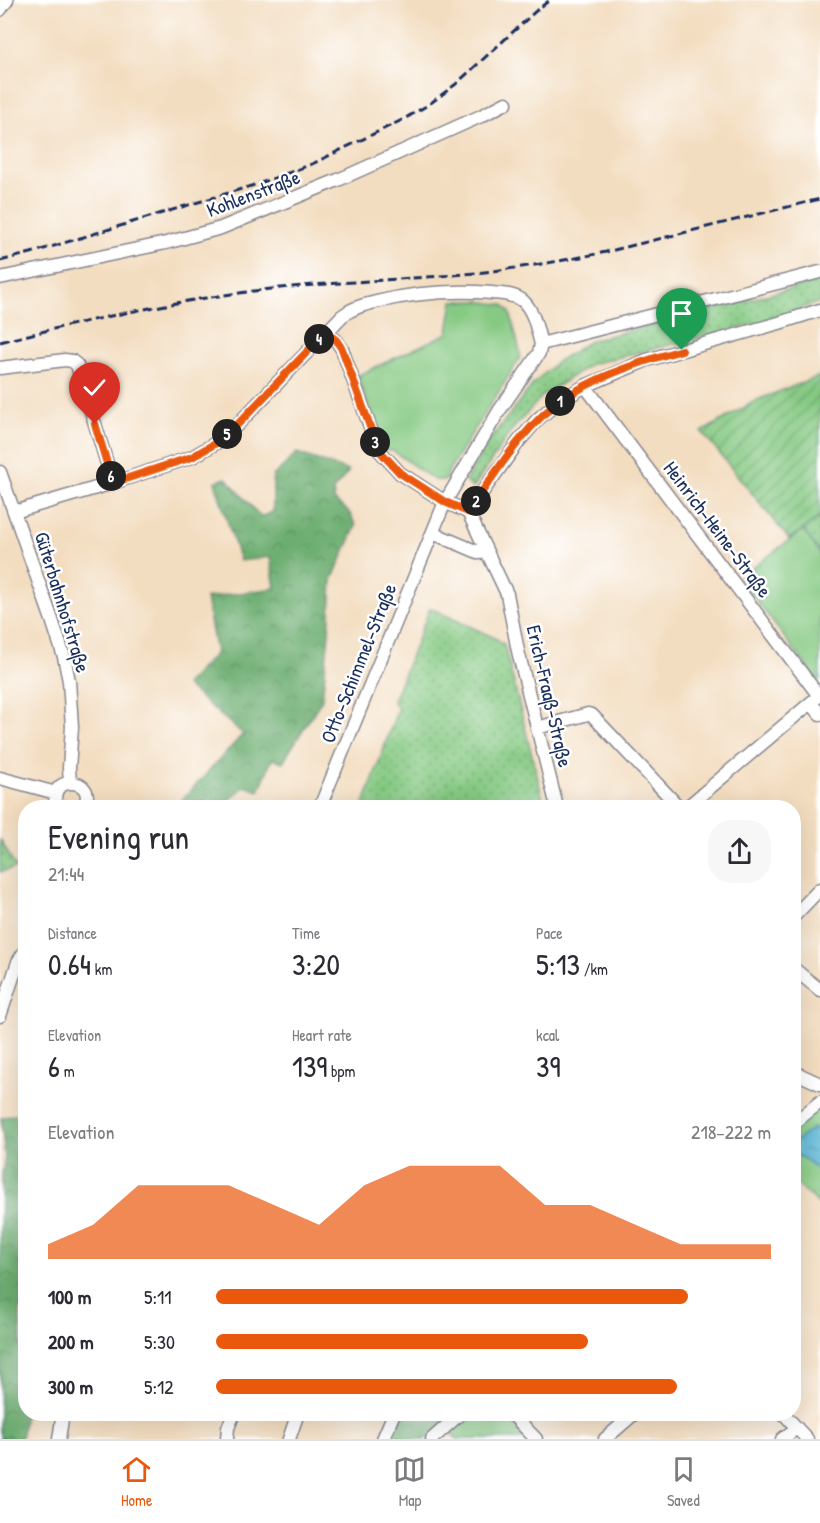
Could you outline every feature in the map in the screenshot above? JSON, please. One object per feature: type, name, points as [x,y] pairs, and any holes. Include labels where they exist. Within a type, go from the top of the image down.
[{"type":"street","points":[[0,10],[7,0]]},
{"type":"street","name":"Kohlenstraße","points":[[0,278],[166,243],[221,228],[338,180],[506,104]]},
{"type":"street","points":[[14,512],[192,457],[216,443],[239,423],[349,310],[415,294],[462,292],[515,296],[524,302],[534,319],[541,344],[820,272]]},
{"type":"street","points":[[326,332],[342,349],[378,449],[400,473],[445,502],[468,512],[519,441],[538,419],[557,403],[585,386],[648,360],[820,310]]},
{"type":"street","name":"Otto-Schimmel-Straße","points":[[323,800],[445,502],[493,420],[539,353],[541,344]]},
{"type":"street","points":[[0,368],[65,360],[77,365],[113,483]]},
{"type":"street","name":"Heinrich-Heine-Straße","points":[[585,386],[817,698],[820,714]]},
{"type":"street","name":"Güterbahnhofstraße","points":[[0,472],[64,657],[69,681],[72,727],[70,782]]},
{"type":"street","name":"Erich-Fraaß-Straße","points":[[468,512],[507,594],[555,800]]},
{"type":"street","points":[[433,533],[480,553],[486,550]]},
{"type":"street","points":[[695,800],[817,698]]},
{"type":"street","points":[[537,728],[588,714],[592,715],[672,800]]},
{"type":"street","points":[[0,778],[56,793]]},
{"type":"street","points":[[56,800],[56,793],[61,785],[70,782],[79,784],[86,791],[87,800]]},
{"type":"street","points":[[801,909],[820,889]]},
{"type":"street","points":[[0,1016],[18,962]]},
{"type":"street","points":[[801,975],[820,990]]},
{"type":"street","points":[[801,1075],[820,1084]]},
{"type":"street","points":[[801,1117],[820,1102]]},
{"type":"street","points":[[59,1439],[62,1421]]},
{"type":"street","points":[[227,1439],[231,1421]]},
{"type":"street","points":[[289,1439],[295,1421]]},
{"type":"street","points":[[383,1439],[391,1421]]},
{"type":"street","points":[[432,1439],[452,1421]]},
{"type":"street","points":[[519,1421],[536,1439]]},
{"type":"street","points":[[605,1439],[626,1421]]},
{"type":"street","points":[[790,1421],[807,1439]]},
{"type":"street","points":[[782,1439],[796,1428]]},
{"type":"green space","points":[[820,281],[820,302],[756,324],[591,364],[544,394],[511,431],[473,488],[465,481],[488,442],[534,383],[558,361],[590,341]]},
{"type":"green space","points":[[453,301],[478,301],[504,305],[510,312],[520,358],[449,470],[446,480],[434,480],[393,451],[382,450],[381,437],[357,376],[448,333]]},
{"type":"green space","points":[[820,376],[820,517],[789,539],[702,432],[757,400]]},
{"type":"green space","points":[[297,453],[349,471],[333,490],[334,500],[349,512],[356,526],[332,580],[322,699],[283,762],[272,759],[259,791],[245,786],[229,800],[182,800],[243,734],[185,685],[216,653],[206,598],[275,588],[270,557],[240,561],[215,482],[226,478],[261,517],[273,512],[273,476]]},
{"type":"green space","points":[[820,517],[820,553],[803,530]]},
{"type":"green space","points":[[803,530],[820,553],[820,680],[817,680],[739,578]]},
{"type":"green space","points":[[430,608],[495,638],[504,644],[543,800],[365,800],[398,708],[393,701]]},
{"type":"green space","points":[[0,839],[16,868],[0,872]]},
{"type":"green space","points":[[820,1102],[820,1205],[801,1188],[801,1117]]},
{"type":"green space","points":[[18,1114],[18,1421],[24,1422],[21,1439],[0,1439],[0,1233],[2,1174],[5,1158],[1,1118]]},
{"type":"green space","points":[[398,1421],[451,1421],[426,1439],[390,1439]]},
{"type":"green space","points":[[459,1421],[511,1421],[528,1439],[457,1439],[449,1430]]},
{"type":"water","points":[[812,1128],[820,1130],[820,1173],[801,1158],[801,1137]]},
{"type":"railway","points":[[0,261],[261,183],[312,164],[428,105],[456,84],[550,0]]},
{"type":"railway","points":[[0,342],[126,313],[222,295],[309,285],[476,273],[525,267],[606,252],[820,199]]},
{"type":"route","points":[[95,424],[113,483],[192,457],[216,443],[239,423],[326,332],[336,340],[347,359],[378,449],[400,473],[445,502],[468,512],[519,441],[538,419],[557,403],[592,382],[648,360],[682,350]]}]
